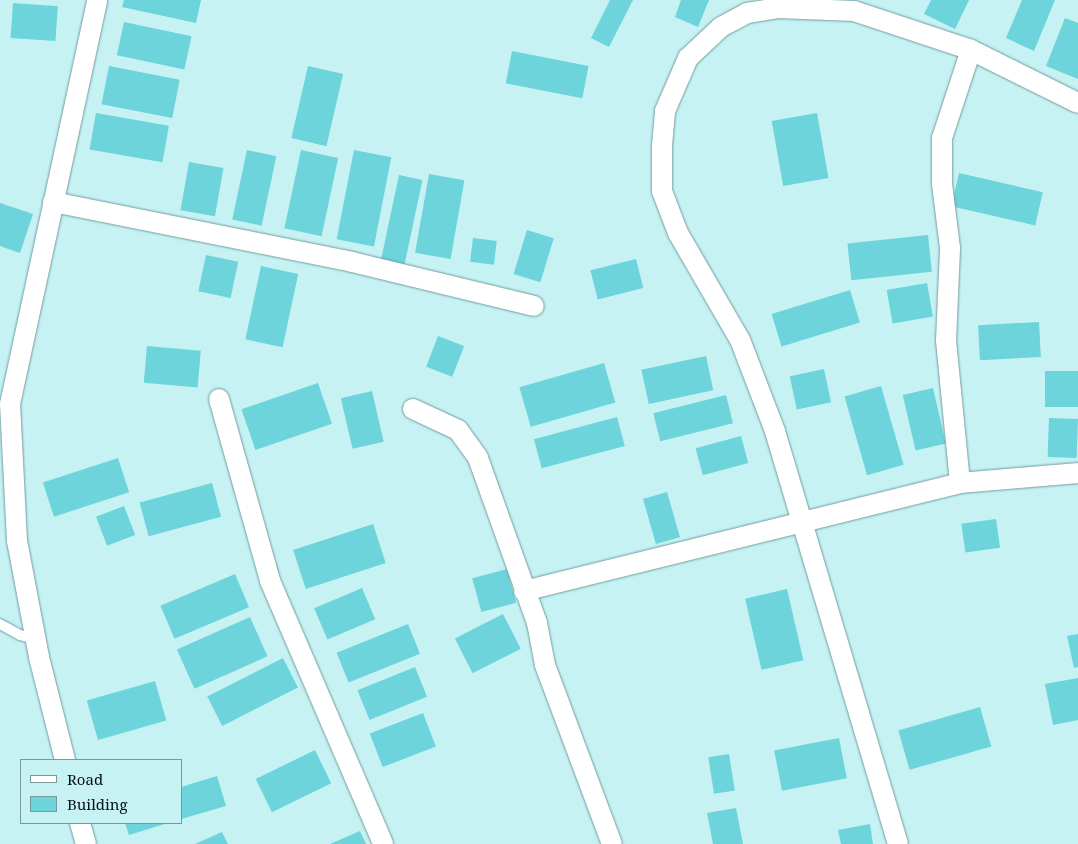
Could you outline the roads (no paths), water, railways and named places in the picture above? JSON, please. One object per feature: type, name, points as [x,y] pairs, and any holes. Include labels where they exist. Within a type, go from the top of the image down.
[{"type":"street","points":[[65,759],[35,639],[17,541],[6,453],[10,404],[97,0]]},
{"type":"street","points":[[898,844],[775,432],[740,340],[678,234],[662,191],[662,146],[665,111],[688,58],[721,26],[747,13],[780,4],[854,10],[970,50],[1078,103]]},
{"type":"street","points":[[960,483],[946,340],[950,248],[942,184],[942,138],[970,50]]},
{"type":"street","points":[[53,202],[352,262],[534,306]]},
{"type":"street","points":[[219,399],[270,581],[383,844]]},
{"type":"street","points":[[413,409],[458,430],[478,458],[537,623],[544,665],[612,844]]},
{"type":"street","points":[[524,591],[960,483],[1078,473]]},
{"type":"street","points":[[80,824],[86,844]]},
{"type":"lane","points":[[0,624],[20,635],[35,639]]}]
